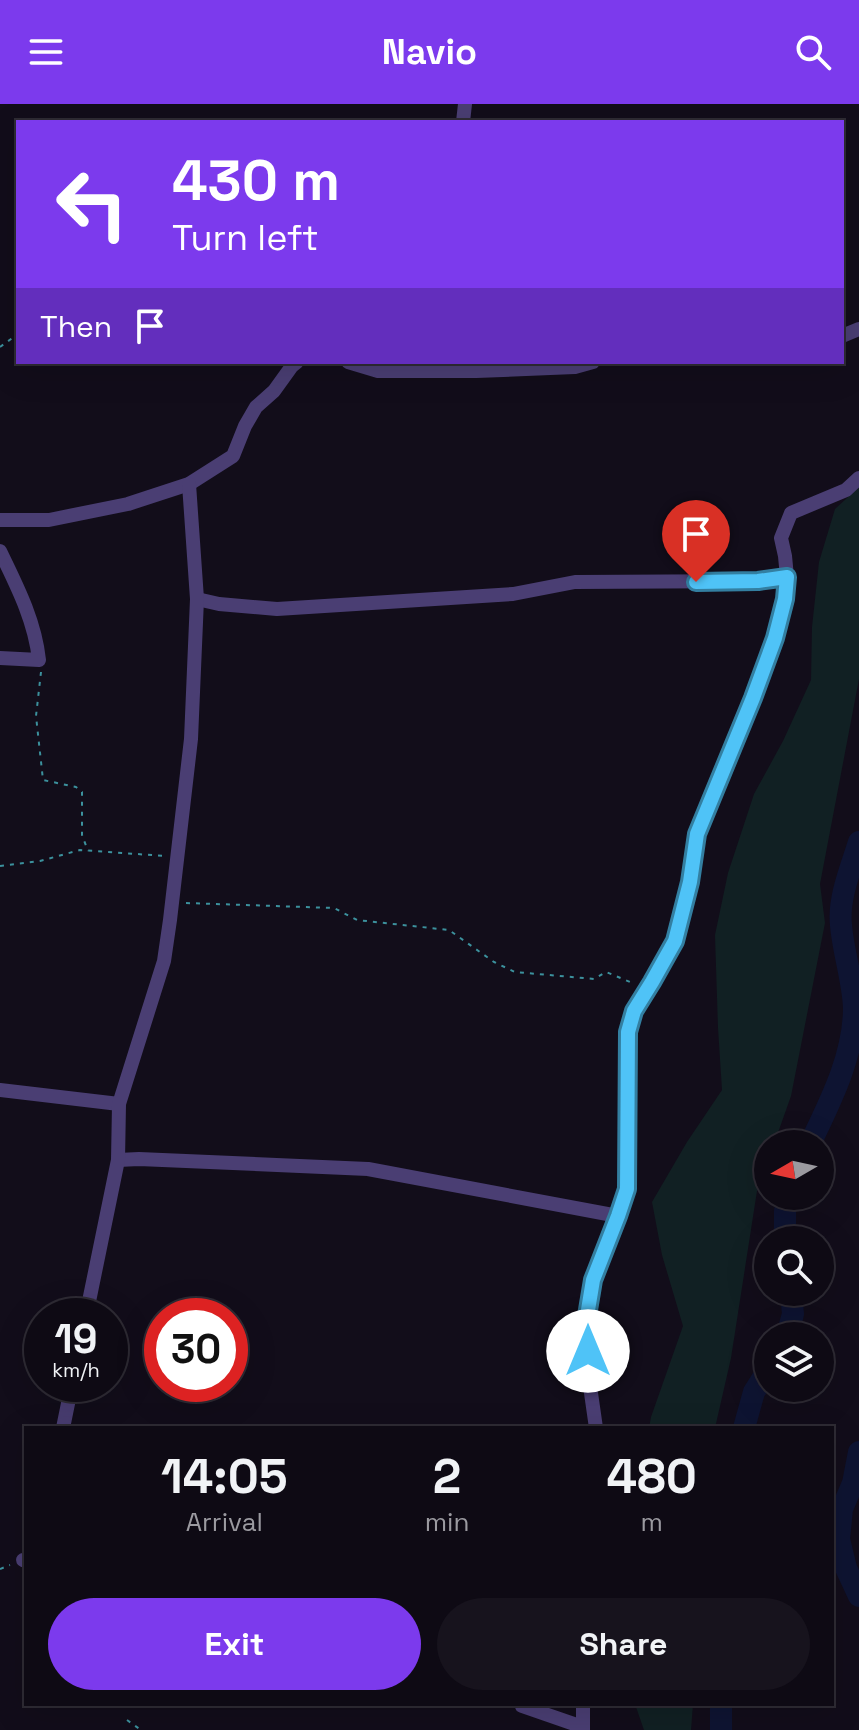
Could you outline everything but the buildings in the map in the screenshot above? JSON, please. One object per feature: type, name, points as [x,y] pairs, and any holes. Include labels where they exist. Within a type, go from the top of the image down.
[{"type":"street","points":[[0,520],[49,520],[128,504],[189,484],[233,456],[256,407],[274,391],[294,364]]},
{"type":"street","points":[[355,364],[378,371],[476,366],[575,367],[586,364]]},
{"type":"street","points":[[596,1426],[586,1322],[593,1280],[627,1189],[628,1032],[634,1011],[675,941],[690,882],[697,834],[775,638],[787,577],[781,538],[791,513],[846,490],[859,478]]},
{"type":"street","points":[[90,1298],[118,1160],[119,1104],[164,961],[173,903],[191,739],[197,599],[189,484]]},
{"type":"street","points":[[0,551],[37,637],[39,660],[0,658]]},
{"type":"street","points":[[197,599],[277,609],[513,594],[575,582],[758,581],[787,577]]},
{"type":"street","points":[[0,1090],[119,1104]]},
{"type":"street","points":[[118,1160],[368,1169],[618,1216]]},
{"type":"street","points":[[63,1426],[68,1402]]},
{"type":"street","points":[[522,1706],[583,1728],[583,1706]]},
{"type":"path","points":[[39,660],[41,672],[36,716],[43,780],[76,787],[82,792],[82,835],[88,851]]},
{"type":"path","points":[[0,866],[40,861],[80,850],[178,857]]},
{"type":"path","points":[[173,903],[334,908],[357,920],[449,930],[494,962],[515,972],[594,979],[606,972],[648,988]]},
{"type":"path","points":[[127,1720],[141,1730]]},
{"type":"shaded area","points":[[859,487],[859,679],[820,884],[825,923],[791,1096],[779,1130],[754,1130],[754,1210],[731,1358],[715,1426],[649,1426],[683,1326],[662,1255],[652,1202],[722,1090],[715,935],[728,873],[754,794],[811,680],[812,627],[819,562],[835,509]]},
{"type":"shaded area","points":[[636,1706],[693,1706],[691,1730],[644,1730]]},
{"type":"waterway","points":[[817,1130],[839,1079],[853,1028],[854,1000],[842,935],[841,904],[859,842]]},
{"type":"waterway","points":[[785,1210],[785,1226]]},
{"type":"waterway","points":[[791,1322],[792,1306]]},
{"type":"waterway","points":[[745,1426],[754,1392]]},
{"type":"waterway","points":[[859,1452],[853,1483],[842,1509],[839,1539],[846,1568],[859,1596]]},
{"type":"waterway","points":[[721,1706],[721,1730]]},
{"type":"route","points":[[588,1351],[586,1322],[593,1280],[627,1189],[628,1032],[634,1011],[675,941],[690,882],[697,834],[775,638],[787,577],[758,581],[696,582]]}]
